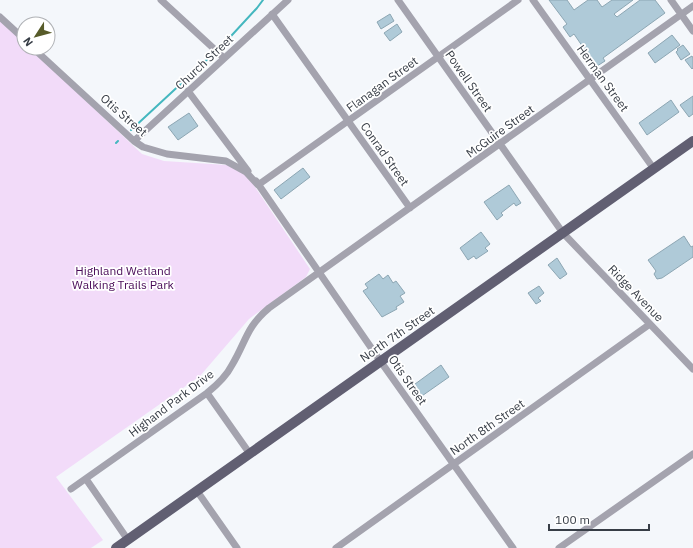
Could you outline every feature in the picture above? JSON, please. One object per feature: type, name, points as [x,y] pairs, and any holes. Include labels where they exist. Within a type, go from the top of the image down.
[{"type":"main road","name":"North 7th Street","points":[[116,548],[693,141]]},
{"type":"street","points":[[161,0],[224,58]]},
{"type":"street","name":"Church Street","points":[[134,141],[288,0]]},
{"type":"street","name":"Powell Street","points":[[398,0],[563,233]]},
{"type":"street","name":"Flanagan Street","points":[[258,185],[518,0]]},
{"type":"street","name":"Herman Street","points":[[533,0],[654,169]]},
{"type":"street","points":[[671,0],[693,31]]},
{"type":"street","name":"McGuire Street","points":[[319,272],[693,6]]},
{"type":"street","name":"Conrad Street","points":[[272,14],[410,208]]},
{"type":"street","points":[[0,17],[16,32]]},
{"type":"street","name":"Otis Street","points":[[42,56],[134,141],[144,147],[167,154],[226,161],[246,172],[258,185]]},
{"type":"street","name":"Otis Street","points":[[188,91],[258,185],[513,548]]},
{"type":"street","name":"Ridge Avenue","points":[[563,233],[693,369]]},
{"type":"street","name":"Highand Park Drive","points":[[72,489],[207,393],[220,382],[232,366],[248,332],[256,320],[269,308],[319,272]]},
{"type":"street","name":"North 8th Street","points":[[336,548],[650,324]]},
{"type":"street","points":[[207,393],[250,454]]},
{"type":"street","points":[[558,548],[693,454]]},
{"type":"street","points":[[86,479],[128,540]]},
{"type":"street","points":[[197,491],[237,548]]},
{"type":"green space","name":"Highland Wetland Walking Trails Park","points":[[0,20],[16,35],[16,56],[38,56],[142,154],[164,161],[227,165],[246,175],[310,269],[306,277],[249,319],[200,376],[56,477],[103,540],[91,548],[0,548]]},
{"type":"building","points":[[549,0],[567,0],[574,10],[588,0],[597,0],[602,7],[612,0],[633,0],[614,14],[617,17],[640,0],[655,0],[665,13],[603,58],[605,61],[594,68],[586,58],[589,56],[574,34],[570,37],[563,27],[567,24]]},
{"type":"building","points":[[390,14],[394,21],[381,29],[377,22]]},
{"type":"building","points":[[397,24],[402,32],[390,41],[384,33]]},
{"type":"building","points":[[672,35],[680,45],[655,63],[648,53]]},
{"type":"building","points":[[683,45],[690,54],[681,60],[676,52],[678,50],[677,49]]},
{"type":"building","points":[[692,56],[693,68],[692,69],[685,60]]},
{"type":"building","points":[[693,96],[693,114],[689,117],[680,105]]},
{"type":"building","points":[[671,100],[679,112],[647,135],[639,123]]},
{"type":"building","points":[[189,113],[198,126],[178,140],[168,127]]},
{"type":"building","points":[[303,168],[310,177],[281,199],[274,190]]},
{"type":"building","points":[[509,185],[521,203],[516,206],[514,203],[501,213],[503,215],[497,220],[484,202]]},
{"type":"building","points":[[481,232],[490,244],[485,248],[488,251],[476,259],[474,256],[468,260],[460,248]]},
{"type":"building","points":[[684,236],[691,247],[693,246],[693,257],[662,278],[657,279],[654,274],[656,271],[648,260]]},
{"type":"building","points":[[557,258],[567,274],[560,279],[548,265]]},
{"type":"building","points":[[379,274],[383,279],[388,275],[393,283],[396,281],[405,293],[400,296],[404,302],[396,307],[397,309],[382,317],[363,291],[368,288],[365,284]]},
{"type":"building","points":[[539,286],[544,293],[538,298],[541,301],[536,304],[528,293]]},
{"type":"building","points":[[441,365],[449,377],[419,398],[411,387]]},
{"type":"waterway","points":[[220,48],[263,0]]},
{"type":"waterway","points":[[131,130],[212,55]]}]
